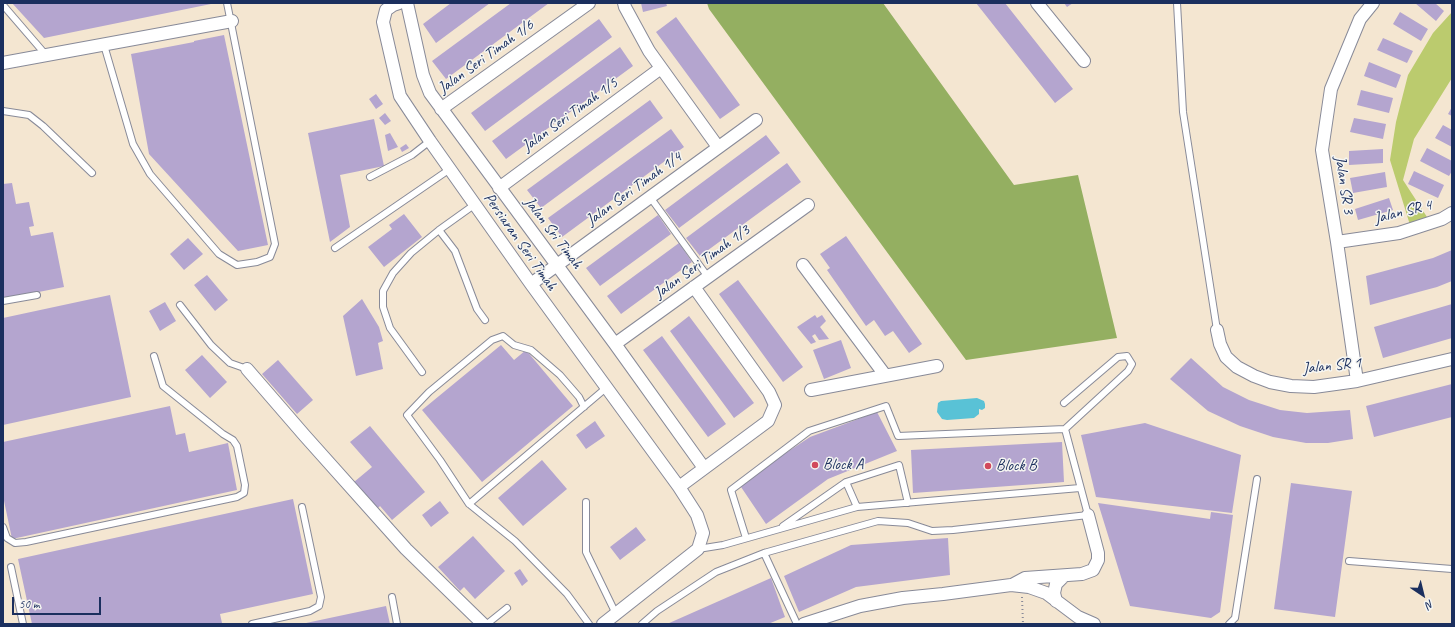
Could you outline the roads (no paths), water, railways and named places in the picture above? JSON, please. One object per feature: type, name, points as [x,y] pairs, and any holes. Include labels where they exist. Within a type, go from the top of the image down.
[{"type":"street","name":"Persiaran Seri Timah","points":[[399,3],[392,5],[386,10],[383,22],[400,96],[474,205],[678,487],[696,515],[703,533],[698,549]]},
{"type":"street","name":"Jalan Sri Timah","points":[[407,3],[423,75],[430,93],[615,344],[704,468]]},
{"type":"street","name":"Jalan Seri Timah 1/6","points":[[441,109],[589,3]]},
{"type":"street","points":[[624,3],[649,51],[718,147]]},
{"type":"street","points":[[1037,3],[1084,61]]},
{"type":"street","name":"Jalan SR 3","points":[[1357,381],[1322,150],[1331,89],[1360,19],[1373,3]]},
{"type":"street","points":[[3,63],[232,21]]},
{"type":"street","name":"Jalan Seri Timah 1/5","points":[[499,188],[661,68]]},
{"type":"street","name":"Jalan Seri Timah 1/4","points":[[531,284],[756,120]]},
{"type":"street","name":"Jalan Seri Timah 1/3","points":[[615,344],[808,205]]},
{"type":"street","name":"Jalan SR 4","points":[[1337,242],[1399,233],[1442,219],[1452,213]]},
{"type":"street","points":[[803,265],[885,375]]},
{"type":"street","points":[[678,487],[768,421],[775,405],[769,392],[694,287]]},
{"type":"street","name":"Jalan SR 1","points":[[1217,330],[1220,344],[1226,357],[1237,367],[1270,382],[1291,386],[1314,387],[1357,381],[1452,359]]},
{"type":"street","points":[[811,390],[937,366]]},
{"type":"street","points":[[247,369],[406,549],[483,624]]},
{"type":"street","points":[[1011,585],[1025,578],[1082,574],[1093,570],[1098,560],[1098,553],[1088,515]]},
{"type":"street","points":[[603,624],[698,549]]},
{"type":"street","points":[[1056,601],[1054,593],[1056,584],[1064,576]]},
{"type":"street","points":[[804,624],[860,606],[903,598],[1011,585],[1029,587],[1046,592],[1078,616],[1094,624]]},
{"type":"lane","points":[[104,45],[133,144],[150,174],[219,254],[237,264],[257,262],[270,257],[275,244],[228,3]]},
{"type":"lane","points":[[1176,3],[1183,112],[1217,330]]},
{"type":"lane","points":[[3,5],[46,55]]},
{"type":"lane","points":[[3,110],[29,116],[43,126],[92,173]]},
{"type":"lane","points":[[370,177],[412,155],[430,141]]},
{"type":"lane","points":[[335,248],[450,169]]},
{"type":"lane","points":[[650,197],[708,277]]},
{"type":"lane","points":[[422,372],[390,328],[383,307],[383,291],[393,273],[411,253],[439,230],[474,205]]},
{"type":"lane","points":[[439,230],[455,251],[477,309],[485,320]]},
{"type":"lane","points":[[3,301],[37,295]]},
{"type":"lane","points":[[180,305],[211,345],[230,363],[247,369]]},
{"type":"lane","points":[[584,407],[580,397],[554,370],[531,350],[514,345],[503,336],[492,340],[429,392],[407,414],[469,504],[515,540],[567,594],[589,624]]},
{"type":"lane","points":[[3,527],[7,538],[15,543],[26,542],[237,497],[244,493],[246,485],[237,446],[233,440],[223,434],[163,386],[154,356]]},
{"type":"lane","points":[[746,538],[731,490],[810,431],[886,406],[898,436],[1065,429],[1128,371],[1132,364],[1127,356],[1118,358],[1064,403]]},
{"type":"lane","points":[[469,504],[606,388]]},
{"type":"lane","points":[[642,624],[657,611],[716,572],[764,553],[878,520],[908,523],[932,531],[1088,515],[1065,429]]},
{"type":"lane","points":[[778,529],[846,482],[899,465],[908,503]]},
{"type":"lane","points":[[1229,624],[1235,618],[1257,479]]},
{"type":"lane","points":[[846,482],[857,507]]},
{"type":"lane","points":[[698,549],[723,545],[857,507],[1080,488]]},
{"type":"lane","points":[[586,502],[586,552],[616,614]]},
{"type":"lane","points":[[252,624],[310,611],[319,606],[322,597],[302,507]]},
{"type":"lane","points":[[764,553],[797,624]]},
{"type":"lane","points":[[1349,561],[1452,569]]},
{"type":"lane","points":[[11,566],[23,624]]},
{"type":"lane","points":[[392,597],[397,624]]},
{"type":"lane","points":[[487,624],[507,608]]},
{"type":"lane","points":[[1235,618],[1239,624]]},
{"type":"water","points":[[977,398],[984,401],[985,408],[982,410],[979,409],[979,414],[974,418],[947,420],[942,419],[937,412],[938,403],[941,401]]},
{"type":"place","name":"Block A","points":[[815,465]]},
{"type":"place","name":"Block B","points":[[988,466]]}]
